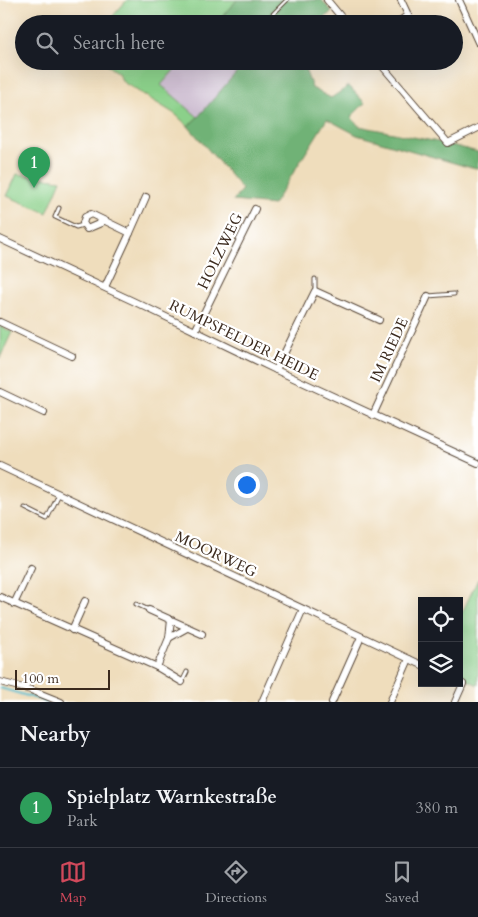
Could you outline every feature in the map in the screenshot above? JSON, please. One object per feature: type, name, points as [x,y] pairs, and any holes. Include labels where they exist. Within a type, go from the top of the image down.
[{"type":"street","points":[[327,0],[340,15]]},
{"type":"street","points":[[401,0],[408,15]]},
{"type":"street","points":[[459,0],[477,39]]},
{"type":"street","points":[[386,70],[448,143],[454,138],[478,128]]},
{"type":"street","points":[[105,287],[146,197]]},
{"type":"street","name":"HOLZWEG","points":[[196,331],[255,209]]},
{"type":"street","points":[[103,220],[87,229],[84,225],[84,220],[88,215],[94,215],[130,232]]},
{"type":"street","name":"RUMPSFELDER HEIDE","points":[[0,239],[105,287],[276,370],[478,463]]},
{"type":"street","points":[[276,370],[315,291],[378,320]]},
{"type":"street","name":"IM RIEDE","points":[[373,415],[428,296]]},
{"type":"street","points":[[0,322],[72,356]]},
{"type":"street","points":[[0,392],[44,413]]},
{"type":"street","name":"MOORWEG","points":[[0,466],[418,663]]},
{"type":"street","points":[[14,604],[31,568]]},
{"type":"street","points":[[0,598],[157,667],[182,682]]},
{"type":"street","points":[[72,630],[86,601]]},
{"type":"street","points":[[262,702],[303,609]]},
{"type":"street","points":[[149,610],[202,634]]},
{"type":"street","points":[[157,667],[169,638],[171,620]]},
{"type":"street","points":[[169,638],[187,628]]},
{"type":"street","points":[[332,702],[361,637]]},
{"type":"street","points":[[390,702],[409,659]]},
{"type":"street","points":[[0,682],[31,690],[61,702]]},
{"type":"street","points":[[455,702],[460,687]]},
{"type":"lane","points":[[272,15],[287,0]]},
{"type":"lane","points":[[59,208],[55,217],[76,227],[84,225]]},
{"type":"lane","points":[[315,279],[315,291]]},
{"type":"lane","points":[[428,296],[454,294]]},
{"type":"lane","points":[[25,508],[47,519],[59,494]]},
{"type":"lane","points":[[136,604],[149,610]]},
{"type":"lane","points":[[182,682],[187,672]]},
{"type":"shaded area","points":[[174,70],[238,70],[198,117],[161,85]]},
{"type":"green space","points":[[127,0],[237,0],[223,15],[114,15]]},
{"type":"green space","points":[[237,0],[322,0],[332,12],[328,15],[223,15]]},
{"type":"green space","points":[[114,70],[174,70],[161,85],[198,117],[188,126],[175,114],[123,82],[118,73]]},
{"type":"green space","points":[[238,70],[305,70],[312,88],[331,98],[349,86],[365,103],[351,117],[359,126],[478,152],[478,168],[468,167],[357,135],[327,119],[273,205],[233,201],[242,189],[188,126]]},
{"type":"green space","points":[[17,174],[61,180],[47,213],[7,196]]},
{"type":"green space","points":[[0,326],[12,332],[0,358]]},
{"type":"green space","points":[[478,579],[478,685],[463,678],[463,611]]},
{"type":"waterway","points":[[0,688],[48,702]]},
{"type":"place","name":"Spielplatz Warnkestraße","points":[[34,188]]}]
